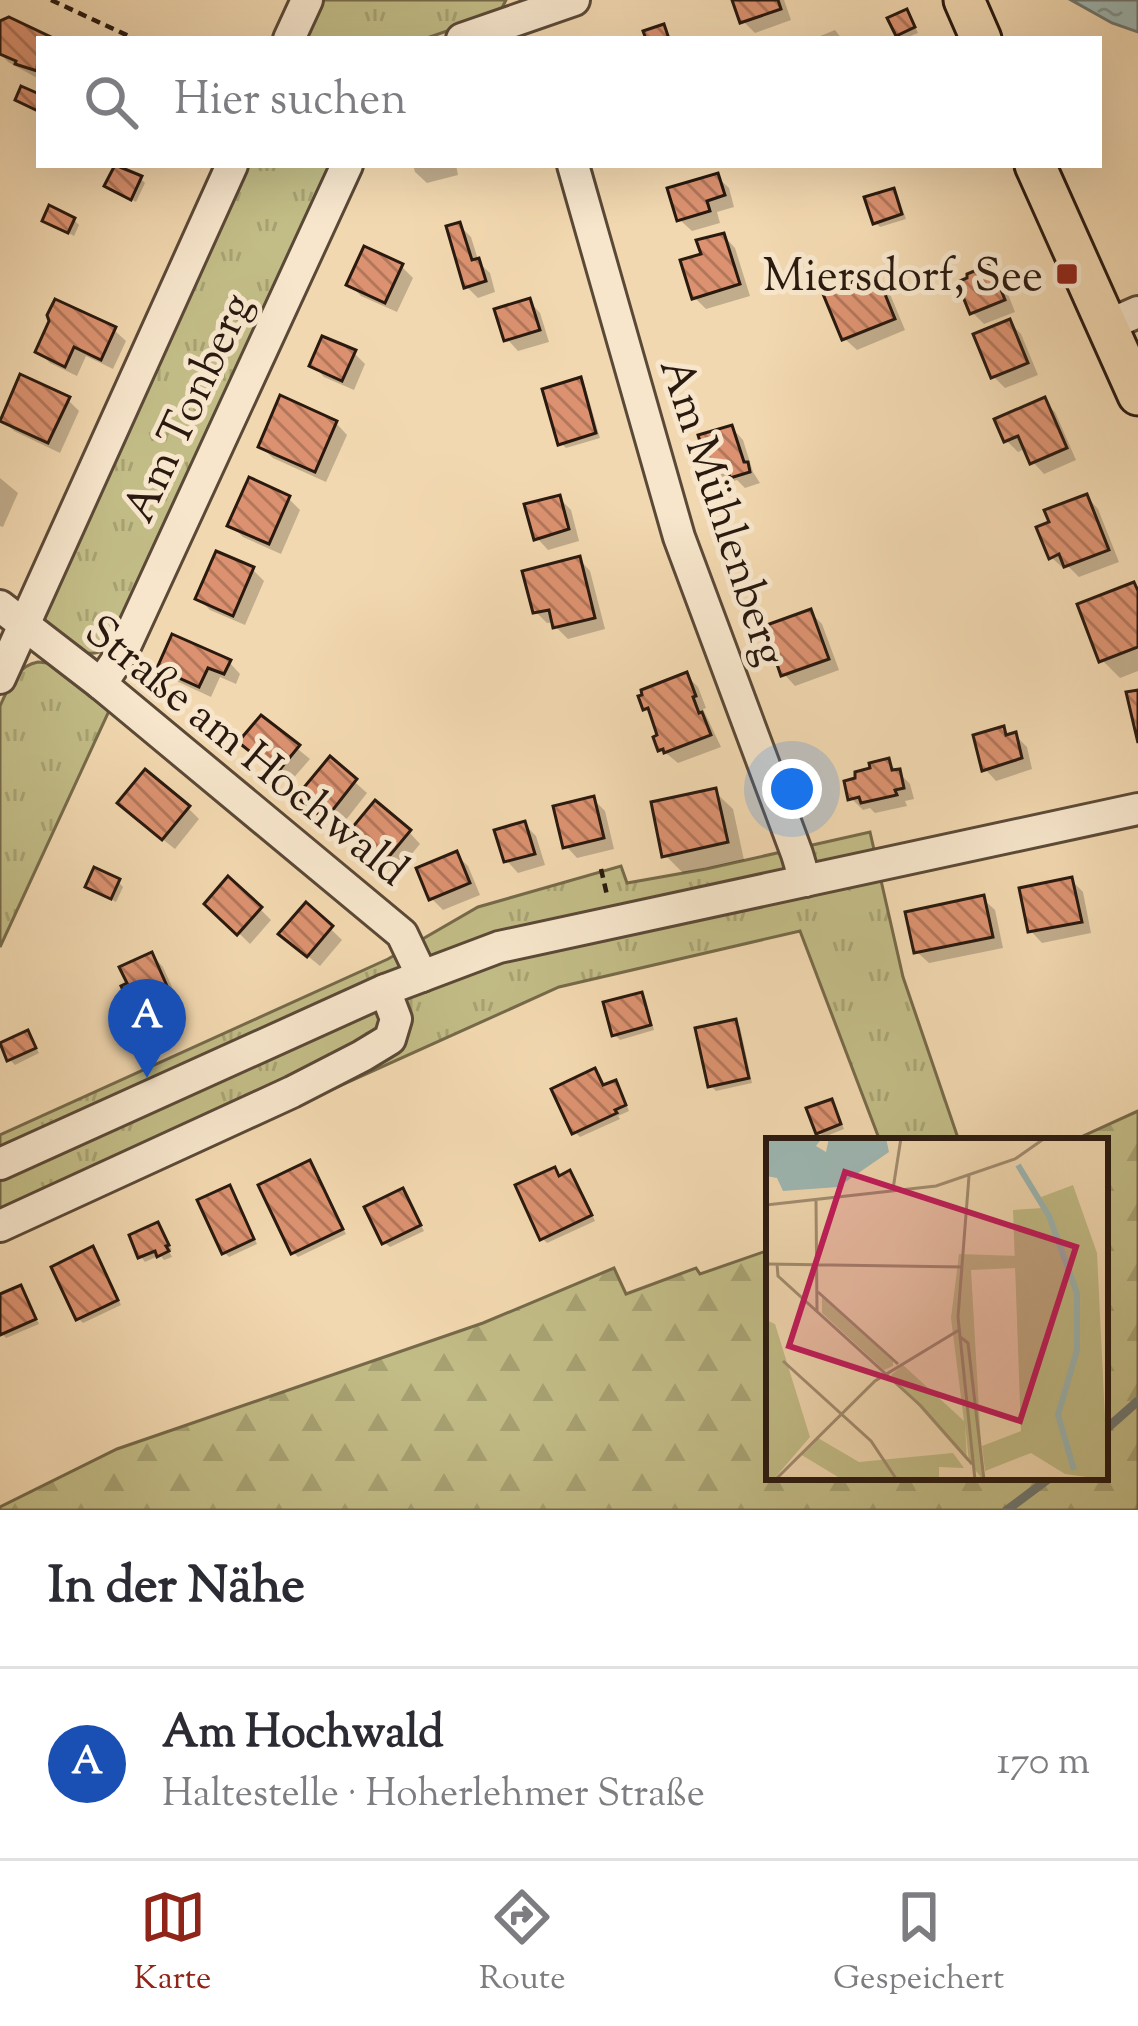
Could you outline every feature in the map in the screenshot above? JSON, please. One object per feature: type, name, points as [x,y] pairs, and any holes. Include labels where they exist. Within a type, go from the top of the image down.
[{"type":"main road","points":[[964,0],[980,36]]},
{"type":"main road","points":[[1038,168],[1122,319],[1138,395]]},
{"type":"street","points":[[290,36],[307,0]]},
{"type":"street","points":[[472,36],[574,0]]},
{"type":"street","name":"Am Tonberg","points":[[0,678],[12,615],[231,168]]},
{"type":"street","name":"Am Tonberg","points":[[101,684],[122,652],[346,168]]},
{"type":"street","name":"Am Mühlenberg","points":[[574,168],[679,537],[805,880]]},
{"type":"street","name":"Straße am Hochwald","points":[[12,615],[402,934],[422,976]]},
{"type":"street","points":[[0,1163],[385,990],[520,942],[1138,808]]},
{"type":"street","points":[[0,1226],[280,1098],[390,1039],[396,1019],[385,990]]},
{"type":"path","points":[[51,0],[129,36]]},
{"type":"path","points":[[601,869],[607,895]]},
{"type":"green space","points":[[318,0],[506,0],[494,15],[433,36],[301,36]]},
{"type":"green space","points":[[244,168],[338,168],[114,647],[83,652],[60,638],[43,619]]},
{"type":"green space","points":[[38,662],[47,663],[109,711],[0,947],[0,706],[19,673]]},
{"type":"green space","points":[[870,832],[903,977],[958,1138],[879,1138],[800,931],[559,987],[0,1239],[0,1135],[388,959],[478,907],[621,866],[627,883]]},
{"type":"green space","points":[[1138,1111],[1138,1510],[0,1510],[117,1449],[483,1323],[614,1268],[626,1294],[696,1268],[700,1274],[766,1251],[766,1480],[1108,1480],[1108,1138],[1079,1138]]},
{"type":"water","points":[[1071,0],[1138,0],[1138,32],[1112,23]]},
{"type":"building","points":[[732,0],[778,0],[781,9],[740,23]]},
{"type":"building","points":[[907,9],[915,27],[896,36],[887,18]]},
{"type":"building","points":[[9,17],[49,36],[36,36],[36,71],[0,54],[0,21]]},
{"type":"building","points":[[664,24],[668,36],[645,36],[643,31]]},
{"type":"building","points":[[21,86],[36,93],[36,110],[15,100]]},
{"type":"building","points":[[113,168],[142,176],[131,200],[104,186]]},
{"type":"building","points":[[718,173],[725,195],[707,201],[710,211],[677,221],[667,188]]},
{"type":"building","points":[[894,188],[902,214],[873,224],[864,197]]},
{"type":"building","points":[[49,205],[75,218],[68,233],[42,221]]},
{"type":"building","points":[[460,222],[472,260],[479,258],[486,281],[464,288],[446,226]]},
{"type":"building","points":[[724,233],[740,284],[692,299],[680,260],[701,254],[696,240]]},
{"type":"building","points":[[364,246],[403,264],[385,303],[346,285]]},
{"type":"building","points":[[991,264],[1005,300],[970,314],[957,282]]},
{"type":"building","points":[[876,272],[895,319],[842,340],[823,294]]},
{"type":"building","points":[[530,298],[540,330],[504,341],[494,309]]},
{"type":"building","points":[[55,299],[116,327],[101,360],[74,347],[65,367],[35,352]]},
{"type":"building","points":[[1010,319],[1028,363],[991,378],[973,334]]},
{"type":"building","points":[[322,336],[356,350],[342,381],[309,366]]},
{"type":"building","points":[[20,374],[70,397],[48,443],[0,421]]},
{"type":"building","points":[[581,377],[596,433],[558,445],[542,389]]},
{"type":"building","points":[[280,395],[337,421],[315,472],[258,447]]},
{"type":"building","points":[[1045,397],[1067,448],[1030,464],[1018,436],[1004,442],[994,419]]},
{"type":"building","points":[[732,425],[750,472],[730,478],[728,469],[710,474],[698,435]]},
{"type":"building","points":[[249,477],[290,496],[269,544],[227,526]]},
{"type":"building","points":[[1087,494],[1109,550],[1064,567],[1059,554],[1049,559],[1036,527],[1049,522],[1044,510]]},
{"type":"building","points":[[560,495],[569,529],[534,540],[524,504]]},
{"type":"building","points":[[216,551],[254,567],[233,616],[195,599]]},
{"type":"building","points":[[580,556],[595,618],[553,628],[549,610],[533,613],[522,571]]},
{"type":"building","points":[[1134,582],[1138,647],[1099,662],[1077,604]]},
{"type":"building","points":[[811,609],[829,659],[781,676],[764,626]]},
{"type":"building","points":[[172,634],[231,660],[224,674],[208,668],[199,687],[157,668]]},
{"type":"building","points":[[687,672],[711,735],[664,753],[658,751],[648,708],[643,710],[638,696],[641,690]]},
{"type":"building","points":[[1138,690],[1138,743],[1126,692]]},
{"type":"building","points":[[261,715],[300,745],[277,773],[238,742]]},
{"type":"building","points":[[1004,726],[1006,735],[1016,732],[1022,758],[982,771],[973,735]]},
{"type":"building","points":[[330,756],[357,779],[325,820],[296,797]]},
{"type":"building","points":[[889,758],[892,770],[900,769],[904,788],[895,790],[897,795],[861,803],[859,797],[848,800],[844,781],[870,768],[869,763]]},
{"type":"building","points":[[145,769],[190,806],[162,840],[117,803]]},
{"type":"building","points":[[716,788],[728,842],[662,857],[651,802]]},
{"type":"building","points":[[594,796],[604,838],[563,848],[553,806]]},
{"type":"building","points":[[375,800],[411,830],[387,859],[351,829]]},
{"type":"building","points":[[525,821],[535,854],[504,862],[494,830]]},
{"type":"building","points":[[457,851],[470,883],[429,900],[416,868]]},
{"type":"building","points":[[94,867],[120,879],[111,899],[85,887]]},
{"type":"building","points":[[228,876],[262,907],[237,935],[204,904]]},
{"type":"building","points":[[1072,877],[1082,922],[1028,932],[1019,888]]},
{"type":"building","points":[[984,895],[993,937],[914,953],[905,912]]},
{"type":"building","points":[[306,902],[333,926],[307,957],[278,934]]},
{"type":"building","points":[[152,952],[167,986],[129,1003],[119,967]]},
{"type":"building","points":[[642,992],[651,1025],[612,1036],[603,1002]]},
{"type":"building","points":[[736,1019],[749,1078],[708,1087],[695,1028]]},
{"type":"building","points":[[28,1030],[36,1048],[7,1061],[0,1043]]},
{"type":"building","points":[[595,1068],[603,1085],[616,1080],[626,1105],[572,1134],[551,1089]]},
{"type":"building","points":[[832,1099],[841,1124],[816,1134],[806,1108]]},
{"type":"building","points":[[310,1160],[343,1229],[291,1254],[258,1185]]},
{"type":"building","points":[[555,1167],[559,1176],[570,1170],[592,1215],[540,1240],[515,1185]]},
{"type":"building","points":[[230,1185],[254,1239],[222,1254],[197,1200]]},
{"type":"building","points":[[403,1188],[421,1225],[382,1244],[364,1207]]},
{"type":"building","points":[[158,1222],[169,1251],[138,1258],[129,1235]]},
{"type":"building","points":[[93,1246],[118,1300],[76,1320],[51,1267]]},
{"type":"building","points":[[21,1285],[36,1319],[0,1335],[0,1294]]},
{"type":"waterway","points":[[1108,1427],[1138,1401]]},
{"type":"waterway","points":[[1007,1510],[1047,1480]]},
{"type":"place","name":"Miersdorf, See","points":[[1067,274]]},
{"type":"place","name":"Am Hochwald","points":[[147,1078]]}]
